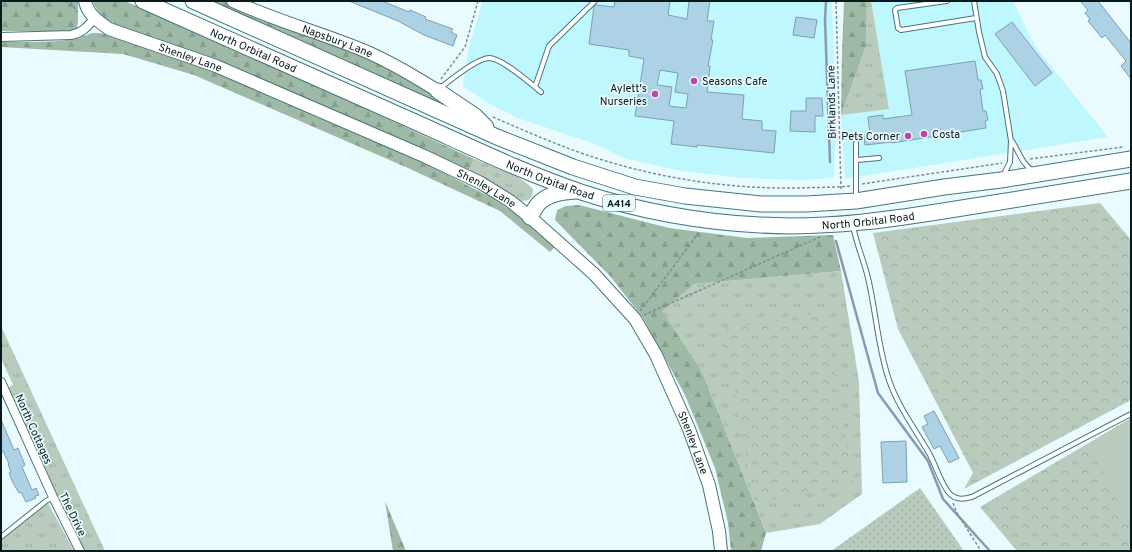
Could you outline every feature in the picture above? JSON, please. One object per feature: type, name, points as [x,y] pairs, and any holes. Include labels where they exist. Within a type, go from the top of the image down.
[{"type":"highway","name":"North Orbital Road","points":[[143,1],[516,167],[579,191],[669,215],[735,224],[789,226],[853,223],[899,218],[1131,181]]},
{"type":"highway","name":"North Orbital Road","points":[[193,1],[497,137],[573,167],[635,186],[685,196],[761,204],[849,202],[1037,174],[1127,153]]},
{"type":"highway","points":[[436,90],[475,116],[497,137]]},
{"type":"highway","points":[[516,167],[533,180],[537,186],[539,191],[539,203]]},
{"type":"highway","points":[[530,217],[539,203],[559,192],[579,191]]},
{"type":"main road","points":[[85,1],[86,6],[94,19]]},
{"type":"main road","name":"Napsbury Lane","points":[[234,1],[260,13],[366,51],[401,69],[436,90]]},
{"type":"main road","name":"Shenley Lane","points":[[94,19],[109,29],[223,69],[430,159],[481,183],[510,201],[530,217],[594,274],[635,319],[656,355],[690,429],[709,485],[722,551]]},
{"type":"street","points":[[1,37],[71,35],[79,33],[94,19]]},
{"type":"street","name":"North Cottages","points":[[1,382],[48,486]]},
{"type":"street","name":"The Drive","points":[[48,486],[80,551]]},
{"type":"lane","points":[[535,87],[549,46],[595,1]]},
{"type":"lane","points":[[947,1],[898,8],[894,13],[898,28],[901,30],[976,18]]},
{"type":"lane","points":[[974,1],[976,18],[985,57],[997,74],[1003,91],[1011,141],[1010,162],[1001,180]]},
{"type":"lane","points":[[436,90],[473,65],[488,58],[499,61],[540,92]]},
{"type":"lane","points":[[1011,141],[1027,167],[1037,174]]},
{"type":"lane","points":[[849,202],[856,185],[856,143]]},
{"type":"lane","points":[[857,160],[879,158]]},
{"type":"lane","points":[[853,223],[855,236],[868,277],[883,356],[889,379],[904,414],[929,454],[948,492],[958,498],[972,498],[1131,414]]},
{"type":"lane","points":[[1,537],[53,497]]},
{"type":"path","points":[[65,1],[74,7]]},
{"type":"path","points":[[436,90],[465,47],[478,1]]},
{"type":"path","name":"Birklands Lane","points":[[836,1],[840,187],[849,202]]},
{"type":"path","points":[[487,114],[552,142],[606,161],[680,179],[752,188],[840,187],[1010,162]]},
{"type":"path","points":[[1022,160],[1127,153]]},
{"type":"path","points":[[635,319],[707,221]]},
{"type":"path","points":[[635,319],[821,237]]},
{"type":"path","points":[[948,492],[957,513],[982,551]]},
{"type":"shaded area","name":"Aylett's Nurseries","points":[[483,1],[832,1],[836,114],[834,178],[805,180],[742,178],[681,171],[623,158],[598,145],[518,118],[486,102],[463,86],[468,50]]},
{"type":"shaded area","points":[[871,1],[1013,1],[1035,46],[1108,137],[845,179],[841,115],[889,108]]},
{"type":"green space","points":[[1,1],[78,1],[77,29],[72,31],[1,31]]},
{"type":"green space","points":[[93,1],[125,1],[271,65],[474,159],[469,170],[196,53],[119,26],[103,16],[97,10]]},
{"type":"green space","points":[[208,1],[223,1],[378,61],[443,98],[440,104]]},
{"type":"green space","points":[[844,1],[867,1],[866,46],[841,115],[842,51]]},
{"type":"green space","points":[[867,1],[871,1],[889,109],[841,115],[866,46]]},
{"type":"green space","points":[[92,33],[100,33],[240,82],[415,158],[490,197],[515,213],[555,247],[550,252],[500,211],[408,168],[194,75],[123,54],[1,47],[1,42],[59,41],[81,37]]},
{"type":"green space","points":[[474,159],[505,171],[527,183],[533,189],[531,197],[528,200],[521,201],[490,181],[469,170]]},
{"type":"green space","points":[[1100,203],[1131,240],[1131,400],[964,489],[973,473],[898,329],[873,233]]},
{"type":"green space","points":[[579,205],[669,228],[747,238],[833,235],[841,271],[694,284],[662,311],[702,372],[766,533],[761,551],[731,551],[728,523],[715,468],[685,395],[643,318],[610,276],[555,220],[557,210],[566,206]]},
{"type":"green space","points":[[841,271],[859,382],[862,494],[820,524],[766,533],[702,372],[661,311],[694,284]]},
{"type":"green space","points":[[824,312],[854,485],[754,503],[724,329]]},
{"type":"green space","points":[[1,326],[105,551],[85,551],[63,510],[7,388],[13,385],[1,358]]},
{"type":"green space","points":[[1131,418],[1131,551],[1017,551],[980,507]]},
{"type":"green space","points":[[1131,421],[1131,525],[1088,444]]},
{"type":"green space","points":[[920,488],[964,551],[831,551]]},
{"type":"green space","points":[[385,501],[406,551],[393,551]]},
{"type":"green space","points":[[48,503],[74,551],[1,551],[1,540]]},
{"type":"building","points":[[349,1],[382,1],[409,12],[410,10],[426,17],[425,19],[453,29],[451,32],[457,35],[453,46],[424,35],[398,21]]},
{"type":"building","points":[[615,1],[670,1],[668,15],[687,19],[689,1],[710,1],[707,21],[714,21],[711,40],[713,40],[708,66],[710,66],[707,92],[744,95],[742,119],[762,121],[762,130],[776,131],[774,153],[697,145],[697,147],[671,144],[674,121],[635,116],[644,59],[629,56],[629,50],[589,44],[594,6],[614,7]],"holes":[[[660,70],[678,73],[675,92],[688,94],[686,108],[669,106],[672,87],[657,85]]]},
{"type":"building","points":[[1080,1],[1098,1],[1131,43],[1131,79],[1121,66],[1126,61],[1105,35],[1102,38],[1088,21],[1090,19],[1085,13],[1088,10]]},
{"type":"building","points":[[796,17],[817,20],[814,38],[793,35]]},
{"type":"building","points":[[1012,22],[1052,73],[1035,86],[995,34]]},
{"type":"building","points":[[975,61],[978,80],[981,80],[983,89],[980,89],[983,111],[986,111],[988,120],[985,121],[986,128],[892,143],[865,145],[864,135],[870,135],[868,117],[883,115],[883,119],[912,115],[905,71]]},
{"type":"building","points":[[806,98],[822,98],[823,116],[815,116],[815,132],[790,131],[791,111],[806,111]]},
{"type":"building","points":[[934,411],[959,458],[949,463],[940,446],[934,449],[922,427],[928,424],[924,416]]},
{"type":"building","points":[[1,420],[14,450],[18,448],[25,465],[22,467],[32,490],[36,488],[39,495],[35,496],[36,498],[26,502],[21,492],[19,493],[13,483],[9,473],[11,472],[9,464],[3,451],[1,452]]},
{"type":"building","points":[[906,441],[907,482],[883,483],[881,442]]},
{"type":"waterway","points":[[826,1],[825,20],[830,162]]},
{"type":"waterway","points":[[836,241],[878,393],[928,461],[943,499],[990,551]]},
{"type":"place","name":"Seasons Cafe","points":[[694,81]]},
{"type":"place","name":"Aylett's Nurseries","points":[[655,94]]},
{"type":"place","name":"Costa","points":[[924,134]]},
{"type":"place","name":"Pets Corner","points":[[908,136]]}]
